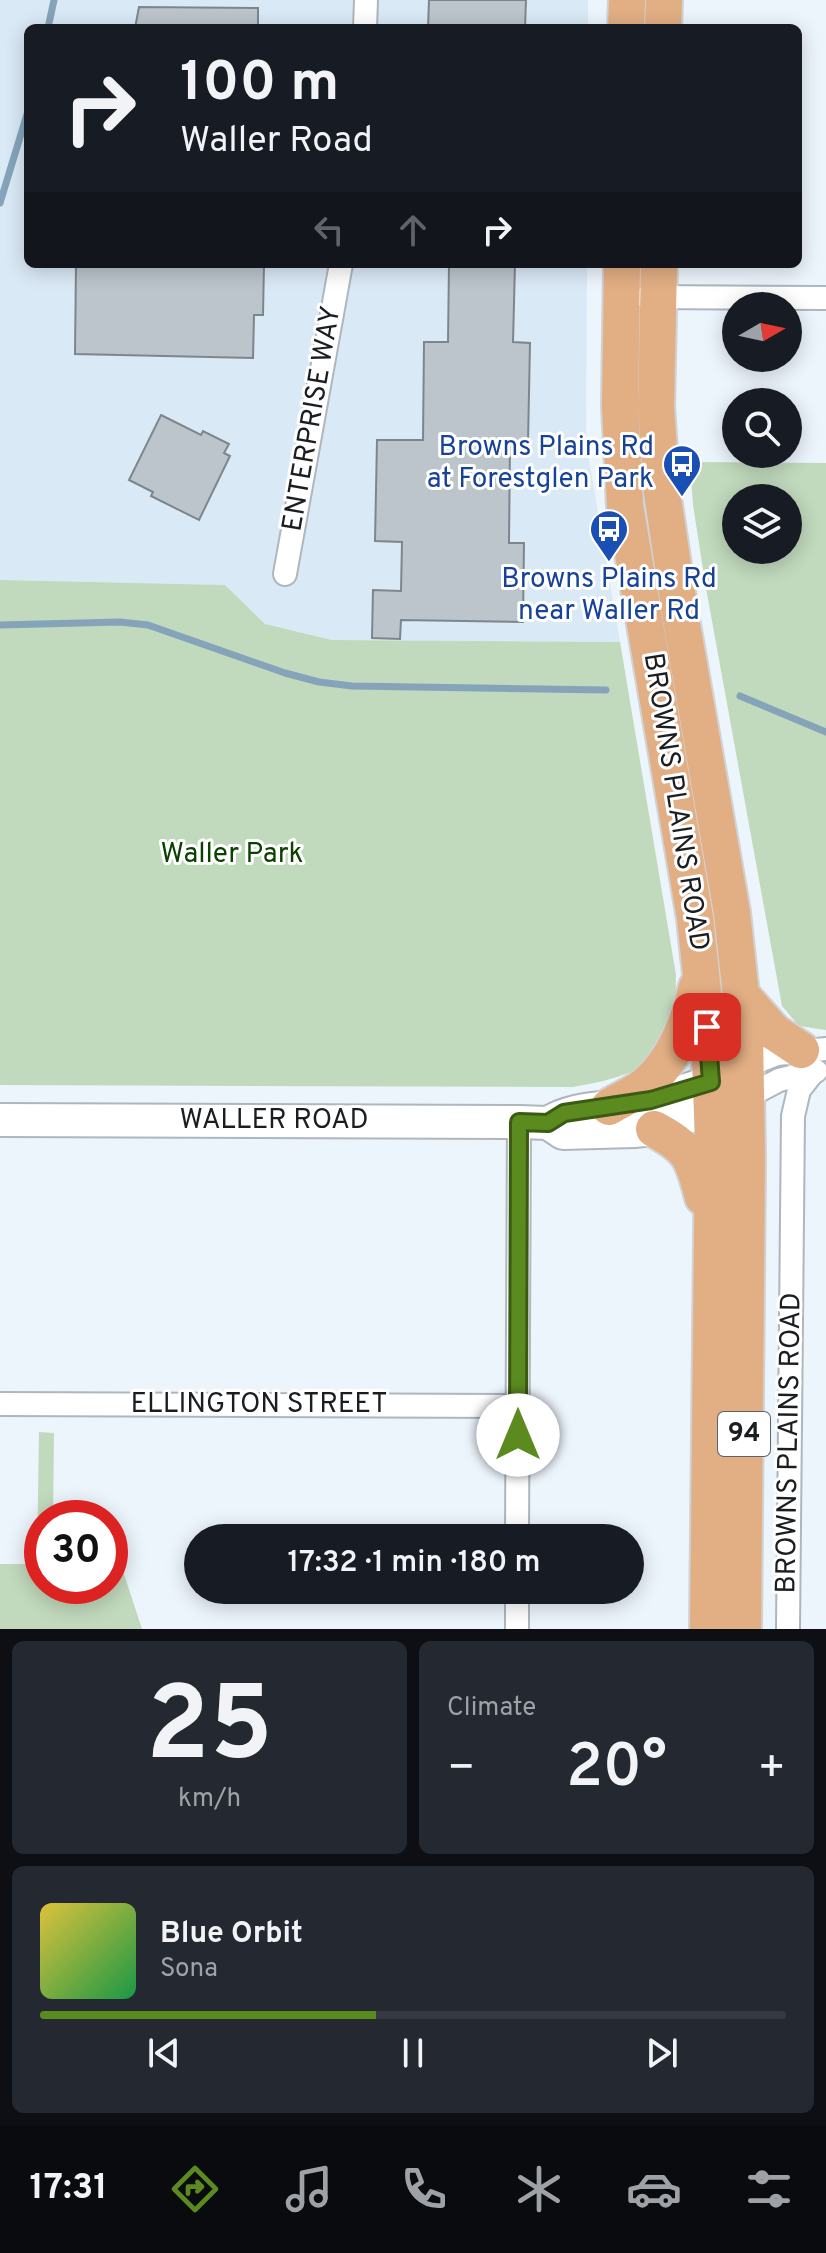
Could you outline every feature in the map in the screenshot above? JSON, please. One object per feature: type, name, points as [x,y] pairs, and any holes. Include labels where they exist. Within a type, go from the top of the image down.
[{"type":"main road","points":[[626,24],[627,0]]},
{"type":"main road","points":[[663,24],[664,0]]},
{"type":"main road","name":"BROWNS PLAINS ROAD","points":[[622,280],[620,406],[625,506],[702,967],[712,1095],[708,1629]]},
{"type":"main road","name":"BROWNS PLAINS ROAD","points":[[659,280],[656,407],[662,492],[732,913],[743,997],[747,1081],[743,1629]]},
{"type":"main road","points":[[609,1107],[646,1085],[666,1060],[686,1027],[702,967]]},
{"type":"main road","points":[[743,997],[774,1032],[817,1060]]},
{"type":"main road","points":[[654,1129],[676,1140],[689,1154],[712,1233]]},
{"type":"street","points":[[365,24],[366,0]]},
{"type":"street","name":"ENTERPRISE WAY","points":[[285,574],[340,268]]},
{"type":"street","points":[[622,280],[659,280],[826,298]]},
{"type":"street","points":[[747,1081],[777,1054],[817,1060]]},
{"type":"street","points":[[747,1081],[779,1080],[817,1060]]},
{"type":"street","name":"BROWNS PLAINS ROAD","points":[[788,1629],[795,1099],[817,1060]]},
{"type":"street","name":"WALLER ROAD","points":[[0,1120],[534,1123],[563,1133],[654,1129],[712,1095],[747,1081]]},
{"type":"street","name":"WALLER ROAD","points":[[534,1123],[564,1113],[651,1100],[712,1095]]},
{"type":"street","points":[[517,1524],[518,1406],[534,1123]]},
{"type":"street","name":"ELLINGTON STREET","points":[[0,1404],[518,1406]]},
{"type":"street","points":[[517,1604],[517,1629]]},
{"type":"shaded area","points":[[0,0],[588,0],[588,24],[24,24],[24,268],[587,268],[586,442],[620,642],[332,640],[265,624],[225,585],[0,580]]},
{"type":"green space","points":[[690,462],[722,462],[722,468],[802,468],[802,463],[826,463],[826,1030],[799,1026],[782,1006],[693,505]]},
{"type":"green space","name":"Waller Park","points":[[0,580],[225,585],[265,624],[332,640],[620,642],[676,975],[675,1020],[668,1041],[659,1053],[633,1071],[572,1087],[0,1085]]},
{"type":"green space","points":[[39,1432],[54,1433],[53,1500],[38,1500]]},
{"type":"green space","points":[[0,1564],[24,1564],[24,1604],[128,1604],[128,1586],[142,1629],[0,1629]]},
{"type":"building","points":[[429,0],[526,0],[525,24],[428,24]]},
{"type":"building","points":[[139,7],[258,8],[258,24],[136,24]]},
{"type":"building","points":[[76,268],[264,268],[263,315],[254,315],[253,358],[75,354]]},
{"type":"building","points":[[449,268],[515,268],[513,342],[530,343],[528,443],[510,442],[509,543],[524,543],[523,622],[401,620],[400,639],[372,638],[373,590],[401,591],[402,542],[375,541],[377,440],[423,440],[424,342],[448,342]]},
{"type":"building","points":[[161,415],[201,435],[203,431],[229,444],[224,453],[230,456],[199,520],[151,496],[153,492],[129,480]]},
{"type":"waterway","points":[[49,24],[54,0]]},
{"type":"waterway","points":[[0,203],[24,124]]},
{"type":"waterway","points":[[0,625],[120,622],[148,625],[285,673],[352,686],[606,690]]},
{"type":"waterway","points":[[740,696],[826,732]]},
{"type":"place","name":"Browns Plains Rd at Forestglen Park","points":[[682,498]]},
{"type":"place","name":"Browns Plains Rd near Waller Rd","points":[[609,563]]},
{"type":"route","points":[[518,1435],[519,1122],[548,1123],[564,1113],[651,1100],[711,1082],[707,1027]]}]
